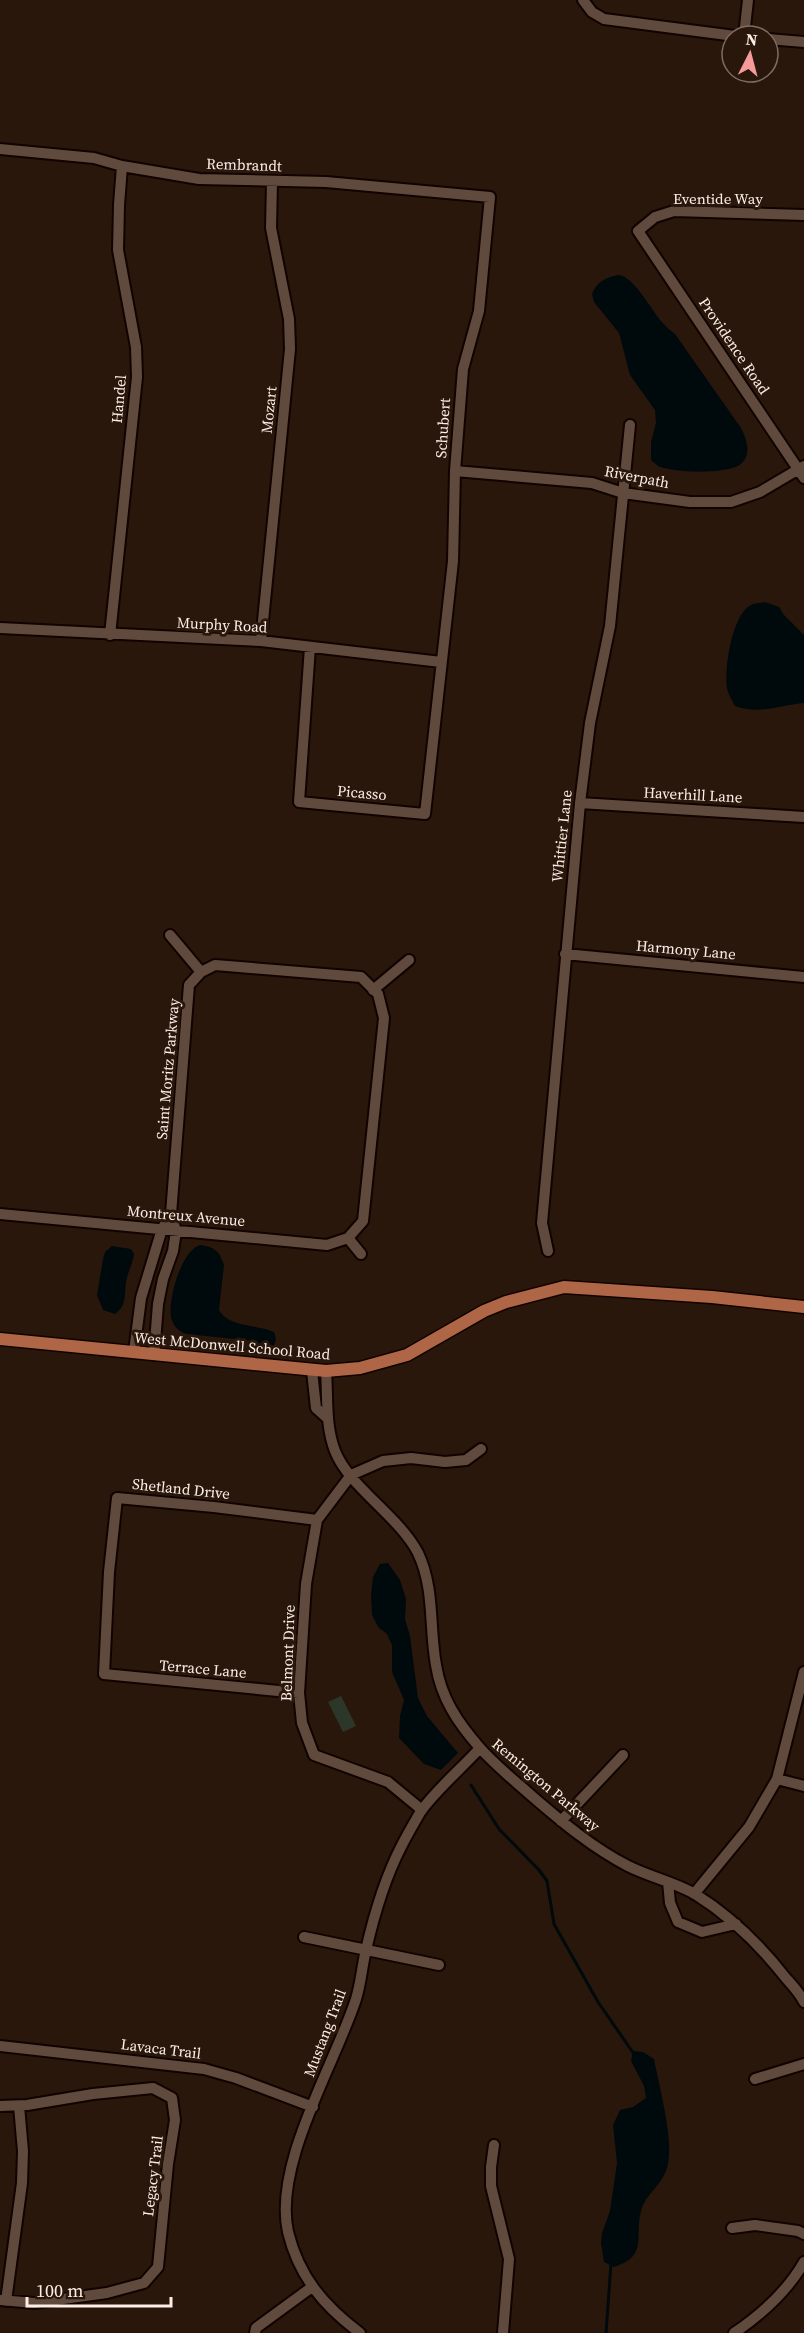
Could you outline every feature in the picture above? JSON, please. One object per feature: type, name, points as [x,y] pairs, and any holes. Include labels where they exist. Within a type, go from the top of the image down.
[{"type":"main road","name":"West McDonwell School Road","points":[[0,1340],[326,1371],[360,1368],[407,1355],[484,1311],[506,1302],[564,1287],[804,1307]]},
{"type":"street","points":[[582,0],[592,12],[604,19],[720,34]]},
{"type":"street","points":[[745,24],[748,0]]},
{"type":"street","points":[[780,40],[804,42]]},
{"type":"street","name":"Rembrandt","points":[[0,149],[94,158],[122,166],[199,179],[326,182],[490,197]]},
{"type":"street","name":"Handel","points":[[110,635],[137,377],[136,347],[118,250],[122,166]]},
{"type":"street","name":"Mozart","points":[[261,641],[290,349],[289,319],[271,228],[272,182]]},
{"type":"street","name":"Schubert","points":[[441,662],[453,561],[455,471],[463,369],[479,312],[490,197]]},
{"type":"street","name":"Eventide Way","points":[[638,231],[654,217],[674,211],[804,215]]},
{"type":"street","name":"Providence Road","points":[[638,231],[802,471]]},
{"type":"street","name":"Whittier Lane","points":[[548,1251],[542,1223],[580,802],[590,723],[610,626],[630,425]]},
{"type":"street","name":"Riverpath","points":[[455,471],[592,483],[623,493],[690,502],[731,502],[760,492],[802,471]]},
{"type":"street","name":"Murphy Road","points":[[0,628],[261,641],[441,662]]},
{"type":"street","name":"Picasso","points":[[310,647],[298,802],[425,814],[441,662]]},
{"type":"street","name":"Haverhill Lane","points":[[580,802],[804,817]]},
{"type":"street","points":[[170,935],[201,972],[215,965],[361,977],[378,994],[384,1018],[363,1221],[348,1238],[361,1254]]},
{"type":"street","name":"Harmony Lane","points":[[566,954],[804,977]]},
{"type":"street","points":[[373,990],[409,960]]},
{"type":"street","name":"Saint Moritz Parkway","points":[[154,1355],[158,1304],[163,1279],[173,1251],[176,1231],[171,1214],[189,985],[201,972]]},
{"type":"street","name":"Montreux Avenue","points":[[0,1214],[327,1245],[348,1238]]},
{"type":"street","name":"Saint Moritz Parkway","points":[[134,1352],[141,1299],[162,1229],[171,1214]]},
{"type":"street","name":"Remington Parkway","points":[[312,1371],[316,1408],[326,1417]]},
{"type":"street","name":"Remington Parkway","points":[[326,1371],[328,1405],[326,1417],[336,1453],[351,1475],[399,1526],[417,1551],[429,1586],[435,1663],[447,1702],[458,1720],[480,1748],[502,1770],[561,1821],[628,1866],[694,1894],[736,1924],[772,1960],[803,1999]]},
{"type":"street","points":[[351,1475],[382,1461],[411,1458],[445,1462],[466,1460],[481,1449]]},
{"type":"street","name":"Belmont Drive","points":[[351,1475],[317,1520],[302,1622],[299,1693],[302,1723],[314,1755],[388,1782],[422,1810]]},
{"type":"street","name":"Shetland Drive","points":[[104,1674],[109,1572],[117,1498],[191,1504],[317,1520]]},
{"type":"street","points":[[694,1894],[749,1827],[777,1779],[804,1672]]},
{"type":"street","name":"Terrace Lane","points":[[104,1674],[299,1693]]},
{"type":"street","name":"Mustang Trail","points":[[360,2333],[335,2314],[312,2288],[298,2259],[288,2231],[286,2197],[292,2164],[346,2029],[357,1994],[366,1951],[392,1865],[422,1810],[480,1748]]},
{"type":"street","points":[[561,1821],[623,1755]]},
{"type":"street","points":[[777,1779],[804,1786]]},
{"type":"street","points":[[668,1882],[670,1903],[678,1922],[702,1932],[736,1924]]},
{"type":"street","points":[[304,1937],[439,1965]]},
{"type":"street","name":"Lavaca Trail","points":[[0,2046],[204,2069],[236,2078],[313,2107]]},
{"type":"street","points":[[755,2079],[804,2064]]},
{"type":"street","name":"Legacy Trail","points":[[0,2106],[19,2106],[93,2094],[153,2088],[172,2097],[175,2120],[168,2164],[158,2267],[144,2283],[107,2293],[34,2303],[3,2300]]},
{"type":"street","points":[[3,2300],[22,2183],[23,2151],[19,2106]]},
{"type":"street","points":[[494,2145],[491,2186],[509,2259],[503,2333]]},
{"type":"street","points":[[732,2228],[755,2225],[804,2234]]},
{"type":"street","points":[[734,2333],[754,2320],[779,2297],[804,2262]]},
{"type":"street","points":[[255,2333],[256,2328],[312,2288]]},
{"type":"green space","points":[[341,1696],[356,1726],[343,1732],[328,1702]]},
{"type":"shaded area","points":[[619,275],[625,277],[636,287],[661,321],[675,334],[741,428],[746,441],[747,455],[736,467],[714,471],[675,470],[658,466],[651,460],[651,442],[656,423],[655,410],[630,375],[619,333],[594,302],[592,294],[603,280]]},
{"type":"shaded area","points":[[765,602],[779,607],[804,635],[804,703],[761,710],[744,709],[735,706],[729,695],[726,679],[728,656],[734,630],[744,610],[752,604]]},
{"type":"shaded area","points":[[200,1245],[215,1250],[224,1265],[219,1310],[236,1323],[274,1332],[276,1339],[274,1346],[267,1350],[254,1341],[186,1334],[175,1326],[171,1317],[171,1309],[177,1276],[187,1256]]},
{"type":"shaded area","points":[[112,1246],[131,1249],[134,1254],[126,1283],[124,1302],[115,1314],[103,1310],[97,1295],[105,1252]]},
{"type":"shaded area","points":[[388,1563],[400,1580],[406,1599],[405,1619],[410,1636],[418,1698],[427,1716],[458,1753],[441,1770],[424,1764],[399,1738],[400,1716],[404,1700],[392,1672],[392,1645],[387,1634],[378,1627],[372,1615],[373,1577],[380,1564]]},
{"type":"shaded area","points":[[633,2051],[643,2052],[654,2059],[668,2130],[669,2157],[665,2174],[643,2205],[636,2251],[625,2263],[614,2267],[604,2262],[601,2243],[610,2211],[617,2163],[613,2125],[620,2110],[633,2107],[646,2098],[644,2086],[631,2061]]},
{"type":"waterway","points":[[471,1785],[499,1829],[547,1881],[554,1924],[598,2002],[634,2054]]},
{"type":"waterway","points":[[606,2333],[611,2263]]}]
